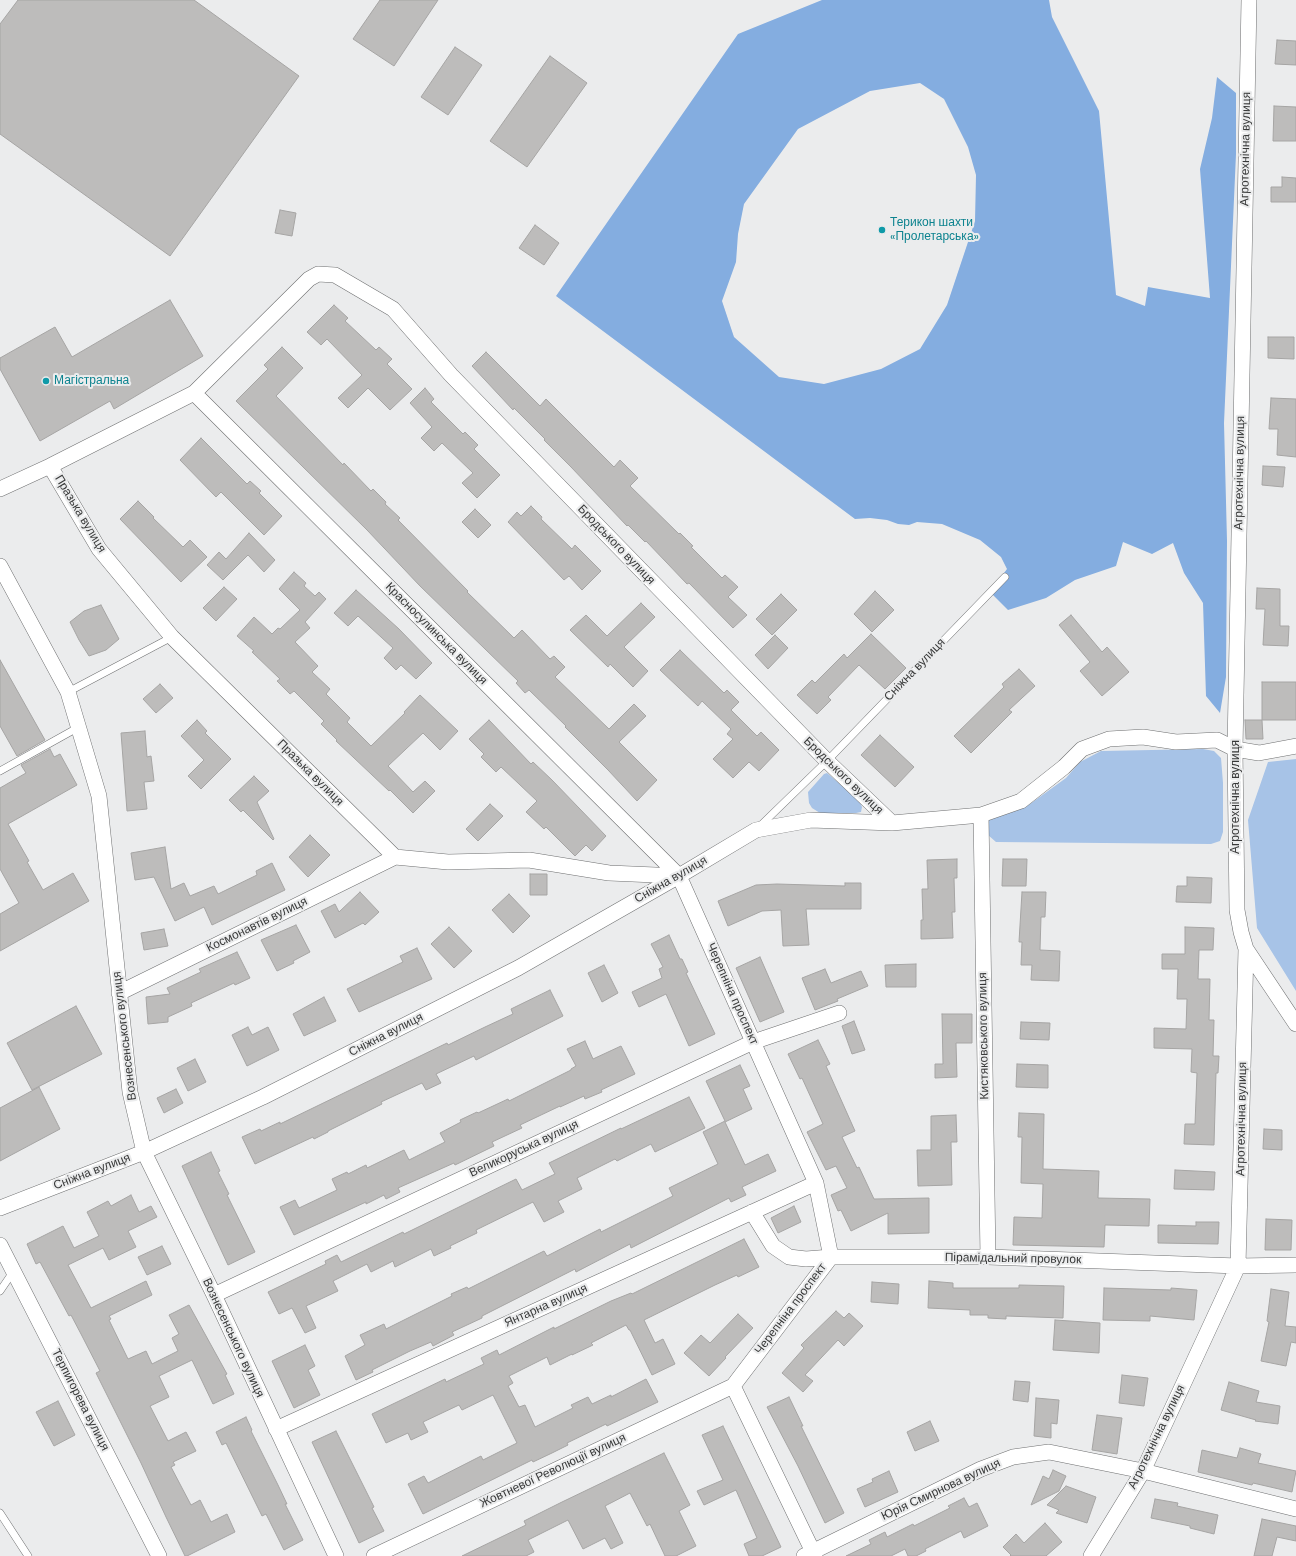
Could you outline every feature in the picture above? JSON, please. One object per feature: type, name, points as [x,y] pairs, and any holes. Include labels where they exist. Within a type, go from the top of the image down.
[{"type":"street","name":"Агротехнічна вулиця","points":[[1091,1556],[1143,1471],[1238,1266],[1246,948],[1237,910],[1235,749],[1249,0]]},
{"type":"street","name":"Бродського вулиця","points":[[194,393],[309,279],[318,274],[335,275],[393,309],[451,375],[827,762],[892,823]]},
{"type":"street","points":[[0,488],[50,466],[194,393]]},
{"type":"street","name":"Красносулинська вулиця","points":[[194,393],[679,876]]},
{"type":"street","name":"Празька вулиця","points":[[50,466],[99,549],[172,637],[395,857]]},
{"type":"street","name":"Вознесенського вулиця","points":[[0,566],[68,692],[99,796],[130,1092],[144,1152],[214,1295],[336,1556]]},
{"type":"street","name":"Сніжна вулиця","points":[[0,1208],[144,1152],[262,1097],[518,968],[756,830],[812,820],[892,823],[981,815],[1021,801],[1064,767],[1082,750],[1109,739],[1143,737],[1176,742],[1217,740],[1235,749],[1260,754],[1296,746]]},
{"type":"street","name":"Кистяковського вулиця","points":[[981,815],[988,1257]]},
{"type":"street","points":[[395,857],[448,862],[529,860],[609,873],[679,876]]},
{"type":"street","name":"Космонавтів вулиця","points":[[119,993],[395,857]]},
{"type":"street","name":"Черепніна проспект","points":[[679,876],[816,1183],[831,1257],[733,1386]]},
{"type":"street","points":[[1246,948],[1296,1024]]},
{"type":"street","name":"Великоруська вулиця","points":[[214,1295],[753,1042],[839,1013]]},
{"type":"street","name":"Янтарна вулиця","points":[[276,1429],[816,1183]]},
{"type":"street","name":"Пірамідальний провулок","points":[[752,1212],[773,1246],[789,1257],[806,1259],[831,1257],[988,1257],[1238,1266],[1296,1265]]},
{"type":"street","name":"Терпигорева вулиця","points":[[0,1245],[159,1556]]},
{"type":"street","points":[[733,1386],[811,1555]]},
{"type":"street","name":"Жовтневої Революції вулиця","points":[[374,1556],[733,1386]]},
{"type":"street","name":"Юрія Смирнова вулиця","points":[[811,1555],[981,1469],[1013,1457],[1049,1452],[1143,1471],[1296,1509]]},
{"type":"lane","name":"Сніжна вулиця","points":[[756,830],[827,762],[1005,578]]},
{"type":"lane","points":[[68,692],[172,637]]},
{"type":"lane","points":[[0,770],[79,727]]},
{"type":"lane","points":[[0,1291],[13,1272]]},
{"type":"lane","points":[[0,1513],[28,1556]]},
{"type":"shaded area","points":[[822,0],[1049,0],[1052,17],[1099,111],[1116,295],[1145,306],[1148,287],[1210,298],[1200,169],[1212,118],[1217,77],[1236,93],[1236,154],[1224,423],[1227,541],[1226,677],[1220,713],[1206,696],[1203,603],[1184,573],[1173,543],[1152,554],[1123,542],[1116,566],[1075,580],[1046,598],[1008,610],[990,592],[1007,569],[1001,557],[980,540],[942,524],[917,522],[909,525],[870,518],[855,519],[556,296],[738,34]],"holes":[[[920,83],[944,99],[968,147],[976,175],[975,221],[947,305],[920,349],[881,369],[824,384],[779,377],[734,337],[722,301],[736,262],[738,234],[744,204],[798,129],[870,91]]]},
{"type":"shaded area","points":[[1203,749],[1214,751],[1221,758],[1223,783],[1223,832],[1220,841],[1211,844],[996,842],[988,835],[988,819],[995,815],[1030,804],[1066,778],[1080,762],[1101,751]]},
{"type":"shaded area","points":[[1296,759],[1296,991],[1257,928],[1248,820],[1268,762]]},
{"type":"shaded area","points":[[827,773],[859,800],[862,807],[861,812],[820,813],[812,808],[809,803],[808,792],[824,774]]},
{"type":"building","points":[[18,0],[194,0],[299,76],[170,256],[0,134],[0,24]]},
{"type":"building","points":[[380,0],[438,0],[394,66],[353,39]]},
{"type":"building","points":[[1277,40],[1296,41],[1296,65],[1275,64]]},
{"type":"building","points":[[455,47],[482,65],[448,115],[421,97]]},
{"type":"building","points":[[550,56],[587,83],[527,167],[490,141]]},
{"type":"building","points":[[1274,106],[1296,107],[1296,141],[1273,141]]},
{"type":"building","points":[[1282,177],[1296,178],[1296,202],[1271,202],[1271,187],[1282,187]]},
{"type":"building","points":[[280,210],[296,213],[292,236],[275,233]]},
{"type":"building","points":[[535,225],[559,243],[544,265],[519,248]]},
{"type":"building","points":[[170,300],[203,356],[114,409],[110,401],[40,441],[0,369],[0,358],[55,327],[72,357]]},
{"type":"building","points":[[334,305],[348,318],[345,321],[376,350],[379,347],[392,359],[387,364],[412,389],[390,410],[368,388],[348,408],[338,398],[362,375],[327,339],[321,345],[307,332]]},
{"type":"building","points":[[1268,337],[1294,337],[1294,359],[1268,358]]},
{"type":"building","points":[[282,347],[303,368],[276,396],[343,465],[344,463],[371,491],[373,489],[386,502],[385,504],[400,518],[398,520],[468,591],[467,592],[514,638],[522,630],[550,659],[554,656],[565,667],[555,677],[609,729],[634,704],[646,716],[619,742],[657,780],[637,801],[565,727],[566,726],[529,690],[525,693],[516,683],[518,681],[420,586],[367,530],[236,401],[268,369],[264,365]]},
{"type":"building","points":[[486,352],[540,406],[546,399],[614,467],[620,460],[638,478],[630,486],[693,546],[691,547],[722,578],[725,575],[738,587],[728,597],[747,615],[733,628],[689,583],[687,584],[646,541],[645,542],[628,525],[627,526],[544,440],[545,439],[514,408],[513,410],[472,366]]},
{"type":"building","points":[[425,388],[434,399],[431,402],[463,434],[465,432],[478,445],[474,449],[500,475],[477,498],[462,483],[473,473],[442,443],[434,451],[421,438],[432,427],[410,403]]},
{"type":"building","points":[[1271,398],[1296,399],[1296,457],[1277,455],[1278,429],[1269,429]]},
{"type":"building","points":[[201,438],[247,484],[250,481],[261,491],[259,493],[282,516],[264,535],[221,492],[216,497],[180,460]]},
{"type":"building","points":[[1263,466],[1285,467],[1283,487],[1262,485]]},
{"type":"building","points":[[138,501],[183,547],[190,540],[207,557],[181,582],[120,519]]},
{"type":"building","points":[[531,506],[542,517],[541,519],[572,549],[575,545],[601,571],[582,590],[569,576],[564,580],[508,522],[517,512],[521,516]]},
{"type":"building","points":[[475,509],[491,525],[478,538],[462,522]]},
{"type":"building","points":[[249,533],[275,560],[264,572],[248,555],[223,580],[207,565],[219,552],[226,559]]},
{"type":"building","points":[[294,572],[306,583],[304,586],[315,596],[319,592],[326,599],[305,622],[310,628],[295,642],[318,666],[312,672],[330,689],[326,694],[350,718],[347,722],[371,746],[405,713],[404,712],[420,695],[458,731],[440,750],[423,733],[388,766],[413,792],[425,781],[435,791],[413,813],[336,741],[337,740],[321,724],[324,721],[294,691],[290,694],[277,681],[280,679],[252,652],[254,651],[237,636],[254,617],[272,634],[278,628],[280,629],[300,610],[279,589]]},
{"type":"building","points":[[224,587],[237,599],[216,621],[203,608]]},
{"type":"building","points":[[1257,588],[1280,589],[1280,626],[1289,626],[1288,646],[1263,645],[1265,609],[1256,609]]},
{"type":"building","points":[[356,590],[399,629],[432,663],[416,679],[401,665],[396,670],[384,658],[393,648],[358,616],[348,626],[334,613]]},
{"type":"building","points":[[875,591],[894,610],[872,632],[854,614]]},
{"type":"building","points":[[781,594],[797,610],[772,635],[756,619]]},
{"type":"building","points":[[641,603],[655,617],[624,647],[648,671],[633,687],[610,664],[608,667],[570,630],[586,615],[607,636]]},
{"type":"building","points":[[101,605],[119,639],[106,650],[89,656],[70,622],[84,611]]},
{"type":"building","points":[[1071,615],[1102,652],[1107,647],[1129,672],[1102,696],[1080,671],[1090,662],[1059,625]]},
{"type":"building","points":[[871,634],[906,668],[885,689],[859,665],[828,697],[831,700],[817,714],[797,695],[812,680],[815,683],[844,654],[847,658]]},
{"type":"building","points":[[775,635],[788,648],[768,669],[755,655]]},
{"type":"building","points":[[680,650],[724,693],[727,690],[739,702],[731,710],[757,736],[761,732],[779,750],[759,771],[749,762],[733,778],[713,759],[733,739],[727,734],[731,729],[702,701],[698,706],[660,670]]},
{"type":"building","points":[[0,660],[45,740],[17,756],[0,726]]},
{"type":"building","points":[[1019,669],[1035,686],[1009,710],[1012,712],[971,753],[954,736],[1004,687],[1002,684]]},
{"type":"building","points":[[1262,682],[1296,682],[1296,720],[1262,720]]},
{"type":"building","points":[[160,684],[173,698],[156,713],[143,699]]},
{"type":"building","points":[[197,720],[207,731],[205,733],[231,759],[201,789],[188,776],[204,760],[181,736]]},
{"type":"building","points":[[489,720],[531,764],[533,762],[552,780],[606,836],[592,851],[586,845],[575,856],[546,827],[544,829],[526,812],[537,801],[501,767],[496,772],[481,757],[484,754],[469,739]]},
{"type":"building","points":[[1245,720],[1262,720],[1263,739],[1246,739]]},
{"type":"building","points":[[145,731],[147,757],[151,756],[154,781],[144,782],[147,809],[127,811],[121,733]]},
{"type":"building","points":[[880,735],[914,767],[895,787],[861,755]]},
{"type":"building","points":[[50,749],[54,757],[60,754],[77,785],[8,824],[29,861],[27,862],[43,890],[73,873],[89,901],[0,951],[0,914],[19,903],[0,869],[0,788],[26,773],[21,765]]},
{"type":"building","points":[[254,776],[269,791],[257,802],[274,839],[273,840],[243,810],[241,812],[229,800]]},
{"type":"building","points":[[490,804],[503,816],[478,841],[466,829]]},
{"type":"building","points":[[310,835],[330,855],[308,877],[289,857]]},
{"type":"building","points":[[165,847],[171,889],[184,883],[190,896],[214,886],[218,894],[257,875],[256,871],[272,863],[285,890],[212,925],[204,907],[175,921],[154,877],[135,880],[131,853]]},
{"type":"building","points":[[957,859],[957,878],[954,878],[955,912],[952,912],[953,938],[921,939],[921,920],[923,920],[922,889],[928,889],[927,860]]},
{"type":"building","points":[[1003,859],[1027,859],[1026,886],[1002,886]]},
{"type":"building","points":[[530,874],[547,874],[547,895],[530,895]]},
{"type":"building","points":[[1187,877],[1212,878],[1211,903],[1176,902],[1177,886],[1187,886]]},
{"type":"building","points":[[845,883],[861,883],[861,909],[806,909],[809,945],[783,946],[781,910],[762,911],[728,926],[718,901],[756,885],[777,884],[845,886]]},
{"type":"building","points":[[360,892],[379,912],[365,925],[363,923],[335,938],[321,911],[335,904],[339,912]]},
{"type":"building","points":[[1022,892],[1046,892],[1045,917],[1041,917],[1040,950],[1060,951],[1059,981],[1031,980],[1032,965],[1021,965],[1022,942],[1019,942]]},
{"type":"building","points":[[509,894],[530,916],[513,933],[492,910]]},
{"type":"building","points":[[296,925],[310,952],[293,961],[294,963],[277,971],[261,940]]},
{"type":"building","points":[[449,927],[472,951],[454,968],[431,944]]},
{"type":"building","points":[[1185,927],[1214,928],[1213,950],[1199,950],[1198,979],[1210,979],[1209,1020],[1214,1020],[1213,1056],[1219,1056],[1218,1073],[1216,1073],[1214,1145],[1184,1144],[1185,1124],[1195,1124],[1197,1073],[1191,1072],[1192,1049],[1154,1048],[1154,1028],[1186,1029],[1187,999],[1177,999],[1178,969],[1162,969],[1162,954],[1185,954]]},
{"type":"building","points":[[164,929],[168,946],[144,950],[141,933]]},
{"type":"building","points":[[669,935],[680,959],[682,959],[688,972],[686,973],[715,1034],[689,1046],[666,994],[639,1007],[632,992],[662,978],[659,969],[663,967],[651,944]]},
{"type":"building","points":[[417,948],[432,979],[359,1012],[347,989],[403,962],[400,956]]},
{"type":"building","points":[[237,952],[250,978],[235,985],[234,983],[191,1003],[192,1006],[168,1017],[168,1022],[148,1024],[146,997],[170,994],[167,988],[201,972],[199,969]]},
{"type":"building","points":[[760,957],[784,1012],[760,1022],[736,968]]},
{"type":"building","points":[[916,964],[916,987],[886,987],[885,965]]},
{"type":"building","points":[[604,965],[618,993],[602,1002],[588,973]]},
{"type":"building","points":[[825,969],[831,983],[861,971],[868,986],[837,999],[838,1001],[815,1010],[802,978]]},
{"type":"building","points":[[550,990],[563,1016],[476,1060],[474,1056],[436,1074],[441,1083],[426,1090],[422,1083],[381,1102],[382,1104],[314,1139],[313,1137],[255,1164],[242,1137],[260,1129],[261,1131],[280,1122],[280,1124],[447,1043],[448,1045],[513,1014],[511,1009]]},
{"type":"building","points":[[324,997],[336,1021],[304,1036],[293,1014]]},
{"type":"building","points":[[76,1006],[102,1054],[32,1090],[7,1043]]},
{"type":"building","points":[[942,1014],[972,1014],[972,1043],[956,1043],[957,1077],[935,1078],[935,1064],[943,1064]]},
{"type":"building","points":[[854,1021],[865,1050],[852,1054],[842,1026]]},
{"type":"building","points":[[1021,1022],[1050,1023],[1049,1040],[1020,1039]]},
{"type":"building","points":[[248,1027],[252,1035],[268,1027],[279,1050],[247,1066],[232,1035]]},
{"type":"building","points":[[818,1040],[830,1064],[826,1066],[855,1131],[842,1137],[857,1168],[859,1167],[874,1199],[929,1198],[929,1233],[888,1234],[888,1213],[851,1231],[841,1210],[838,1211],[831,1195],[847,1188],[836,1166],[826,1170],[807,1132],[823,1124],[802,1078],[800,1079],[788,1054]]},
{"type":"building","points":[[585,1041],[593,1059],[621,1046],[635,1074],[601,1090],[602,1092],[585,1099],[584,1096],[520,1125],[522,1128],[492,1142],[494,1146],[455,1165],[454,1163],[398,1188],[400,1192],[386,1199],[384,1195],[366,1204],[366,1202],[294,1235],[280,1207],[295,1200],[299,1208],[337,1190],[332,1179],[347,1172],[348,1174],[366,1165],[367,1168],[404,1150],[409,1160],[445,1142],[440,1133],[461,1122],[460,1120],[508,1099],[509,1101],[571,1070],[576,1066],[567,1049]]},
{"type":"building","points":[[195,1059],[206,1082],[188,1091],[177,1068]]},
{"type":"building","points":[[1017,1064],[1048,1065],[1048,1088],[1016,1087]]},
{"type":"building","points":[[740,1065],[750,1086],[743,1089],[752,1109],[725,1122],[745,1165],[768,1154],[776,1171],[742,1187],[746,1195],[731,1202],[729,1198],[631,1248],[630,1244],[576,1272],[575,1269],[482,1316],[482,1318],[452,1332],[454,1335],[433,1346],[431,1342],[410,1351],[372,1370],[373,1372],[356,1380],[345,1356],[365,1345],[360,1335],[384,1324],[386,1329],[452,1296],[451,1294],[467,1287],[468,1289],[544,1251],[547,1256],[600,1229],[601,1232],[673,1196],[669,1188],[718,1164],[703,1132],[725,1121],[706,1081]]},
{"type":"building","points":[[39,1087],[60,1129],[0,1161],[0,1108]]},
{"type":"building","points":[[176,1089],[183,1103],[164,1113],[157,1098]]},
{"type":"building","points":[[689,1097],[705,1128],[655,1152],[651,1144],[617,1161],[615,1159],[577,1178],[582,1189],[558,1201],[564,1212],[544,1222],[533,1202],[476,1230],[477,1233],[450,1246],[451,1248],[434,1256],[431,1249],[395,1267],[393,1261],[371,1272],[367,1264],[333,1281],[338,1291],[306,1306],[316,1328],[305,1333],[292,1308],[279,1314],[268,1292],[326,1264],[325,1261],[337,1255],[341,1262],[403,1232],[404,1234],[516,1179],[522,1190],[555,1174],[549,1163]]},
{"type":"building","points":[[1019,1113],[1044,1114],[1043,1169],[1099,1171],[1098,1198],[1150,1199],[1149,1226],[1105,1225],[1104,1247],[1013,1245],[1014,1217],[1042,1218],[1043,1184],[1021,1183],[1022,1137],[1018,1137]]},
{"type":"building","points":[[956,1115],[957,1142],[951,1142],[952,1185],[918,1186],[917,1150],[931,1150],[931,1116]]},
{"type":"building","points":[[1264,1129],[1282,1130],[1282,1150],[1263,1149]]},
{"type":"building","points":[[211,1152],[220,1171],[218,1172],[229,1194],[227,1195],[255,1252],[228,1265],[182,1166]]},
{"type":"building","points":[[1175,1170],[1215,1172],[1214,1190],[1174,1189]]},
{"type":"building","points":[[131,1195],[139,1212],[151,1206],[157,1217],[128,1231],[136,1247],[109,1260],[103,1248],[68,1265],[91,1308],[146,1281],[152,1295],[109,1316],[111,1319],[109,1320],[128,1359],[146,1351],[152,1364],[178,1351],[172,1338],[179,1334],[169,1315],[189,1305],[227,1374],[225,1375],[234,1394],[213,1404],[192,1360],[159,1376],[169,1397],[150,1406],[168,1441],[186,1432],[196,1451],[173,1462],[175,1465],[171,1467],[191,1505],[200,1500],[211,1522],[227,1514],[235,1532],[187,1556],[185,1556],[96,1373],[100,1371],[71,1315],[69,1316],[40,1262],[36,1264],[27,1244],[63,1226],[74,1248],[99,1236],[87,1212],[108,1201],[111,1206]]},
{"type":"building","points":[[794,1206],[801,1222],[778,1233],[771,1218]]},
{"type":"building","points":[[1266,1219],[1292,1220],[1291,1250],[1265,1250]]},
{"type":"building","points":[[1196,1222],[1219,1222],[1218,1244],[1158,1243],[1158,1225],[1196,1226]]},
{"type":"building","points":[[744,1239],[759,1267],[738,1277],[737,1275],[715,1285],[644,1320],[655,1343],[663,1339],[675,1364],[652,1375],[630,1330],[626,1325],[591,1343],[593,1345],[550,1365],[547,1357],[509,1376],[513,1383],[508,1386],[519,1407],[525,1405],[535,1427],[573,1408],[571,1405],[588,1397],[592,1404],[611,1395],[611,1397],[646,1379],[658,1402],[607,1426],[606,1424],[567,1443],[568,1445],[552,1453],[533,1462],[532,1460],[423,1514],[408,1484],[424,1476],[428,1483],[481,1456],[483,1460],[517,1443],[493,1395],[462,1410],[459,1405],[423,1422],[428,1432],[411,1440],[408,1433],[386,1443],[372,1414],[445,1379],[446,1382],[484,1364],[481,1358],[497,1350],[499,1355],[554,1327],[554,1329],[611,1301],[631,1293],[632,1294]]},
{"type":"building","points":[[162,1246],[171,1264],[147,1275],[138,1257]]},
{"type":"building","points":[[929,1281],[953,1283],[953,1288],[1019,1288],[1019,1285],[1064,1286],[1063,1318],[1006,1316],[1006,1319],[988,1318],[988,1315],[970,1315],[970,1310],[928,1308]]},
{"type":"building","points":[[872,1282],[899,1284],[898,1304],[871,1302]]},
{"type":"building","points":[[1104,1288],[1171,1290],[1171,1288],[1197,1290],[1194,1320],[1150,1316],[1150,1321],[1103,1320]]},
{"type":"building","points":[[1271,1289],[1289,1292],[1285,1326],[1296,1327],[1296,1343],[1291,1342],[1286,1366],[1261,1361],[1269,1322],[1267,1321]]},
{"type":"building","points":[[836,1311],[844,1318],[849,1313],[863,1326],[844,1346],[838,1340],[805,1375],[813,1381],[803,1392],[782,1373],[804,1348],[801,1345]]},
{"type":"building","points":[[738,1314],[753,1328],[709,1376],[684,1353],[701,1335],[710,1343]]},
{"type":"building","points":[[1055,1320],[1100,1323],[1099,1353],[1053,1350]]},
{"type":"building","points":[[305,1345],[315,1366],[308,1370],[320,1395],[294,1408],[272,1361]]},
{"type":"building","points":[[1122,1375],[1148,1378],[1144,1406],[1119,1403]]},
{"type":"building","points":[[1015,1381],[1030,1382],[1028,1402],[1013,1400]]},
{"type":"building","points":[[1229,1382],[1259,1391],[1256,1402],[1280,1406],[1278,1424],[1255,1421],[1256,1420],[1221,1410]]},
{"type":"building","points":[[789,1397],[803,1426],[801,1426],[844,1513],[825,1523],[798,1466],[767,1407]]},
{"type":"building","points":[[1036,1398],[1059,1400],[1057,1424],[1051,1423],[1051,1438],[1034,1436]]},
{"type":"building","points":[[58,1401],[75,1435],[54,1446],[36,1412]]},
{"type":"building","points":[[1097,1415],[1122,1418],[1117,1454],[1092,1450]]},
{"type":"building","points":[[246,1417],[252,1430],[251,1431],[303,1540],[284,1550],[266,1514],[262,1516],[226,1443],[222,1445],[216,1432]]},
{"type":"building","points":[[930,1421],[939,1441],[915,1451],[907,1432]]},
{"type":"building","points":[[723,1426],[781,1547],[762,1556],[749,1556],[744,1544],[757,1538],[736,1490],[704,1505],[697,1491],[723,1480],[702,1435]]},
{"type":"building","points":[[336,1431],[374,1507],[372,1508],[384,1531],[359,1543],[312,1442]]},
{"type":"building","points":[[1240,1448],[1261,1454],[1258,1463],[1296,1471],[1292,1492],[1253,1483],[1252,1485],[1198,1472],[1202,1450],[1237,1458]]},
{"type":"building","points":[[664,1453],[690,1505],[679,1511],[696,1546],[676,1556],[665,1556],[650,1524],[647,1526],[630,1493],[605,1506],[623,1543],[611,1549],[605,1538],[583,1549],[568,1520],[528,1540],[534,1552],[526,1556],[462,1556],[526,1525],[524,1521]]},
{"type":"building","points":[[1053,1470],[1066,1476],[1059,1491],[1031,1505],[1043,1476],[1049,1479]]},
{"type":"building","points":[[889,1471],[898,1492],[865,1507],[857,1489],[873,1482],[872,1479]]},
{"type":"building","points":[[1066,1486],[1096,1497],[1087,1523],[1056,1513],[1059,1510],[1047,1505]]},
{"type":"building","points":[[964,1498],[969,1507],[977,1503],[988,1526],[964,1538],[961,1531],[925,1549],[926,1551],[916,1556],[908,1556],[905,1549],[891,1556],[846,1556],[871,1544],[869,1540],[885,1532],[887,1537],[913,1524],[914,1526],[950,1508],[948,1506]]},
{"type":"building","points":[[1155,1499],[1178,1503],[1177,1506],[1218,1515],[1214,1534],[1190,1528],[1190,1526],[1151,1518]]},
{"type":"building","points":[[1262,1519],[1296,1526],[1296,1541],[1277,1537],[1272,1556],[1254,1556]]},
{"type":"building","points":[[1045,1523],[1062,1542],[1046,1556],[1010,1556],[1011,1555],[1003,1547],[1016,1534],[1024,1543]]},
{"type":"place","name":"Терикон шахти «Пролетарська»","points":[[882,230]]},
{"type":"place","name":"Магістральна","points":[[46,381]]}]
